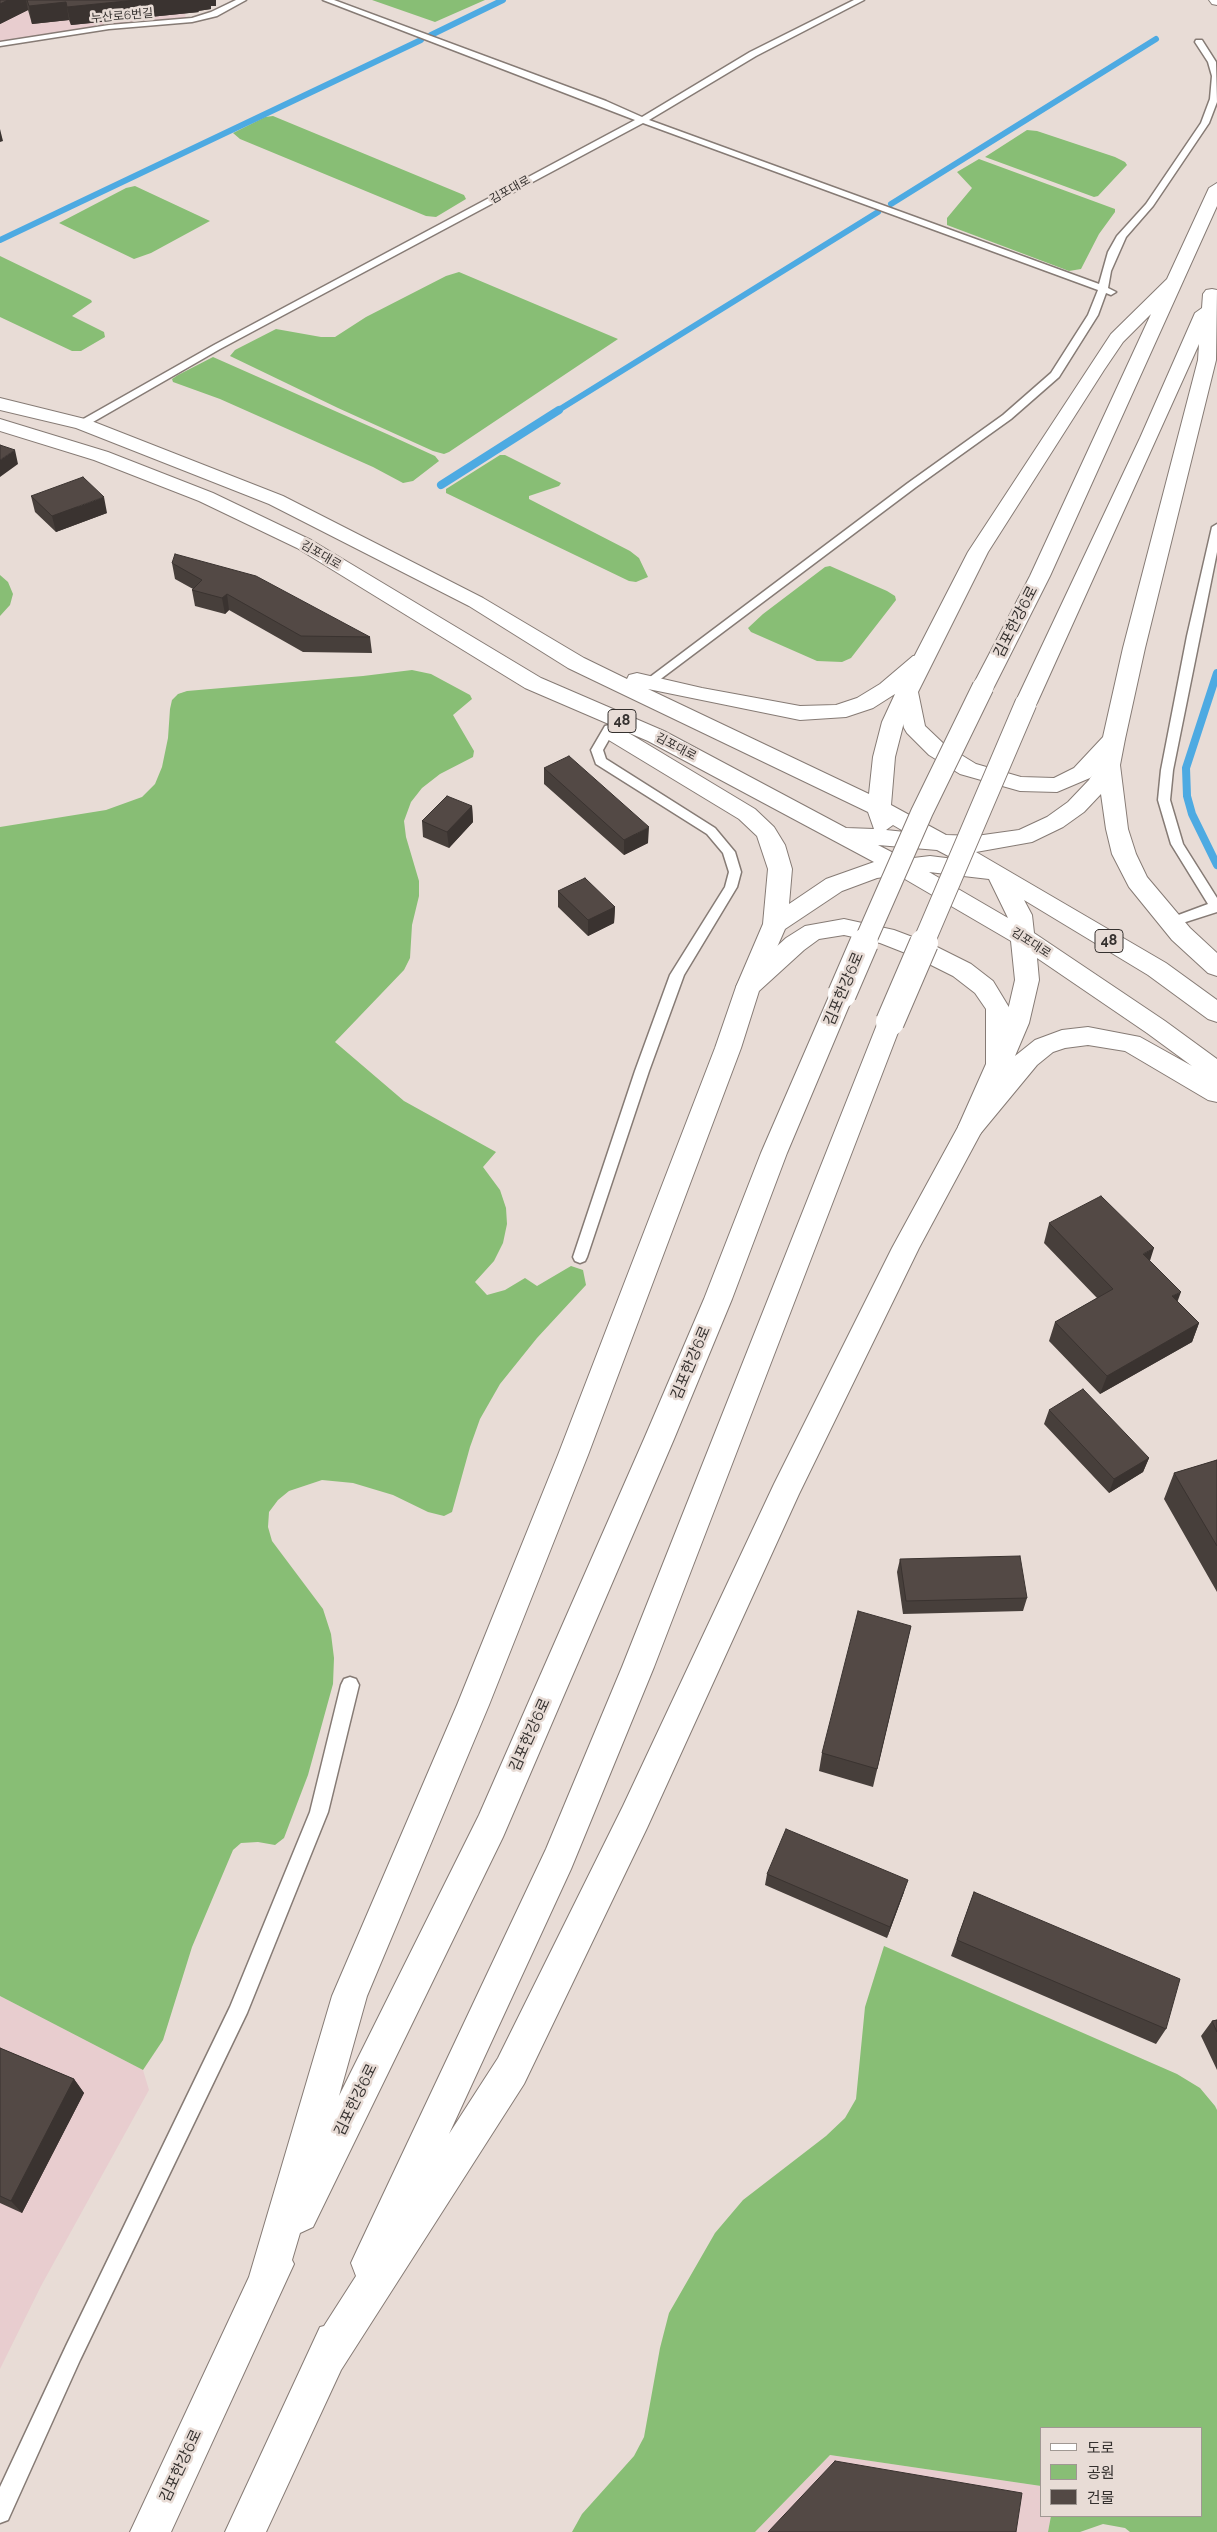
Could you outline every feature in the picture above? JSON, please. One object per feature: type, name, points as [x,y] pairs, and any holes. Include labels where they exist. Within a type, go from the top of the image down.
[{"type":"street","name":"김포한강6로","points":[[150,2532],[267,2281],[490,1826],[674,1404],[718,1299],[774,1153],[922,812],[1040,576],[1172,283],[1217,188]]},
{"type":"street","points":[[900,866],[884,838],[879,808],[884,757],[893,722],[921,661],[978,552],[1095,369],[1117,338],[1172,283]]},
{"type":"street","points":[[245,2532],[559,1858],[638,1667],[890,1022],[1026,703],[1149,438],[1215,288]]},
{"type":"street","points":[[1215,288],[1207,360],[1134,648],[1109,765],[1117,829],[1124,854],[1137,881],[1170,923],[1217,967]]},
{"type":"street","name":"김포대로","points":[[0,404],[82,424],[276,500],[476,602],[576,663],[879,808],[998,874],[1157,969],[1217,1013]]},
{"type":"street","name":"김포대로","points":[[0,425],[41,436],[101,456],[206,497],[304,544],[533,683],[656,736],[900,866],[1023,937],[1156,1027],[1217,1072]]},
{"type":"street","points":[[576,663],[650,683],[730,701],[800,713],[838,712],[865,703],[888,689],[921,661]]},
{"type":"street","points":[[267,2281],[350,1996],[473,1705],[620,1335],[728,1048],[748,987],[775,924],[780,869],[778,856],[766,832],[747,814],[533,683]]},
{"type":"street","points":[[907,692],[915,728],[937,750],[968,769],[1020,784],[1056,785],[1082,773],[1114,738]]},
{"type":"street","points":[[836,832],[942,843],[976,844],[1024,836],[1055,822],[1076,807],[1098,784],[1109,765]]},
{"type":"street","points":[[327,2356],[511,2071],[636,1817],[785,1493],[906,1248],[971,1127],[1017,1023],[1027,980],[1023,937],[1020,915],[998,874],[930,864],[874,870],[834,885],[775,924]]},
{"type":"street","points":[[748,987],[795,944],[813,932],[844,927],[885,936],[922,950],[962,970],[984,987],[998,1009],[999,1064]]},
{"type":"street","points":[[971,1127],[1028,1058],[1044,1046],[1062,1039],[1088,1036],[1131,1043],[1217,1093]]},
{"type":"lane","name":"누산로6번길","points":[[0,44],[109,27],[192,20],[214,14],[242,0]]},
{"type":"lane","points":[[327,0],[603,103],[642,120],[1108,291]]},
{"type":"lane","name":"김포대로","points":[[82,424],[217,347],[642,120],[753,54],[860,0]]},
{"type":"lane","points":[[650,683],[1031,398],[1055,375],[1074,349],[1108,291],[1106,271],[1122,236],[1149,206],[1205,123],[1216,87],[1215,69],[1199,42]]},
{"type":"lane","points":[[1170,923],[1216,907],[1177,844],[1164,800],[1167,770],[1192,636],[1217,527]]},
{"type":"lane","points":[[580,1257],[642,1071],[677,975],[731,887],[735,872],[729,852],[711,831],[600,761],[597,750],[608,729]]},
{"type":"lane","points":[[0,2512],[73,2353],[237,2013],[319,1812],[350,1685]]},
{"type":"shaded area","points":[[182,0],[186,18],[106,25],[0,42],[0,15],[9,10]]},
{"type":"shaded area","points":[[0,1996],[143,2070],[149,2090],[41,2286],[0,2369]]},
{"type":"shaded area","points":[[830,2455],[1040,2486],[1040,2517],[1051,2517],[1048,2532],[755,2532]]},
{"type":"green space","points":[[372,0],[485,0],[435,22]]},
{"type":"green space","points":[[273,116],[464,195],[466,199],[436,217],[426,216],[240,139],[233,133],[265,117]]},
{"type":"green space","points":[[1027,130],[1037,131],[1115,157],[1127,165],[1098,196],[1094,197],[985,157]]},
{"type":"green space","points":[[979,159],[1115,209],[1115,212],[1099,234],[1081,269],[1069,271],[947,225],[947,218],[972,188],[957,172]]},
{"type":"green space","points":[[135,186],[210,221],[151,253],[134,259],[59,223],[126,188]]},
{"type":"green space","points":[[0,256],[91,300],[92,302],[72,316],[104,332],[105,337],[81,351],[72,351],[0,317]]},
{"type":"green space","points":[[459,272],[618,339],[444,454],[433,451],[338,408],[230,356],[235,350],[276,329],[321,337],[335,337],[366,317],[446,276]]},
{"type":"green space","points":[[213,357],[435,456],[439,461],[413,481],[403,483],[373,467],[220,399],[173,382],[172,379],[178,375]]},
{"type":"green space","points":[[500,455],[505,455],[561,483],[559,486],[529,496],[529,499],[630,551],[639,558],[648,577],[636,582],[629,581],[446,493],[446,489]]},
{"type":"green space","points":[[830,566],[887,591],[895,596],[896,600],[851,658],[842,662],[817,661],[751,632],[748,628],[763,614],[825,567]]},
{"type":"green space","points":[[0,575],[8,582],[13,594],[10,605],[0,616]]},
{"type":"green space","points":[[412,670],[431,674],[470,695],[472,699],[453,715],[474,751],[473,757],[440,774],[422,788],[411,802],[404,821],[406,837],[419,881],[419,896],[412,925],[410,958],[404,970],[335,1042],[404,1101],[496,1152],[483,1167],[500,1190],[506,1208],[507,1224],[503,1243],[494,1261],[475,1282],[487,1295],[505,1290],[525,1278],[537,1286],[571,1266],[583,1270],[586,1285],[537,1338],[500,1384],[480,1419],[470,1447],[452,1512],[444,1516],[428,1512],[393,1495],[353,1483],[322,1480],[289,1491],[278,1500],[269,1512],[268,1527],[272,1541],[323,1609],[331,1634],[334,1658],[333,1684],[308,1775],[284,1838],[275,1845],[258,1842],[241,1843],[233,1850],[192,1947],[163,2040],[143,2070],[0,1996],[0,827],[106,810],[142,797],[155,784],[162,767],[168,738],[170,709],[172,700],[178,694],[187,691]]},
{"type":"green space","points":[[884,1946],[1177,2074],[1200,2088],[1215,2106],[1217,2110],[1217,2532],[1130,2532],[1125,2528],[1103,2524],[1080,2532],[1048,2532],[1051,2517],[1202,2517],[1202,2427],[1040,2427],[1040,2486],[830,2455],[755,2532],[572,2532],[582,2514],[634,2456],[644,2437],[660,2348],[669,2313],[715,2233],[743,2200],[826,2136],[845,2118],[856,2099],[865,2007]]},
{"type":"building","points":[[0,0],[8,0],[0,4]]},
{"type":"building","points":[[27,0],[136,0],[67,7],[66,2],[29,6]]},
{"type":"building","points":[[0,445],[15,450],[0,460]]},
{"type":"building","points":[[83,477],[104,497],[52,516],[31,496]]},
{"type":"building","points":[[175,554],[256,576],[370,637],[301,636],[227,594],[222,598],[192,590],[202,580],[172,563]]},
{"type":"building","points":[[569,756],[649,827],[624,840],[544,768]]},
{"type":"building","points":[[447,796],[472,806],[447,832],[422,821]]},
{"type":"building","points":[[585,878],[615,907],[588,920],[558,891]]},
{"type":"building","points":[[1101,1196],[1154,1248],[1143,1254],[1181,1292],[1172,1296],[1199,1323],[1107,1376],[1055,1322],[1113,1289],[1049,1223]]},
{"type":"building","points":[[1083,1389],[1149,1458],[1114,1479],[1049,1410]]},
{"type":"building","points":[[1217,1460],[1217,1546],[1174,1473]]},
{"type":"building","points":[[1020,1556],[1027,1598],[906,1601],[900,1559]]},
{"type":"building","points":[[858,1611],[911,1626],[877,1769],[822,1753]]},
{"type":"building","points":[[786,1829],[908,1880],[890,1927],[767,1874]]},
{"type":"building","points":[[974,1892],[1180,1979],[1166,2029],[957,1940]]},
{"type":"building","points":[[1217,2020],[1217,2032],[1212,2021]]},
{"type":"building","points":[[0,2048],[74,2079],[11,2201],[0,2196]]},
{"type":"building","points":[[835,2461],[1022,2493],[1016,2532],[768,2532]]},
{"type":"waterway","points":[[431,35],[503,0]]},
{"type":"waterway","points":[[891,204],[1156,39]]},
{"type":"waterway","points":[[0,240],[421,40]]},
{"type":"waterway","points":[[557,411],[878,212]]},
{"type":"waterway","points":[[441,485],[559,410]]},
{"type":"waterway","points":[[1217,673],[1186,768],[1187,796],[1192,814],[1217,865]]}]
